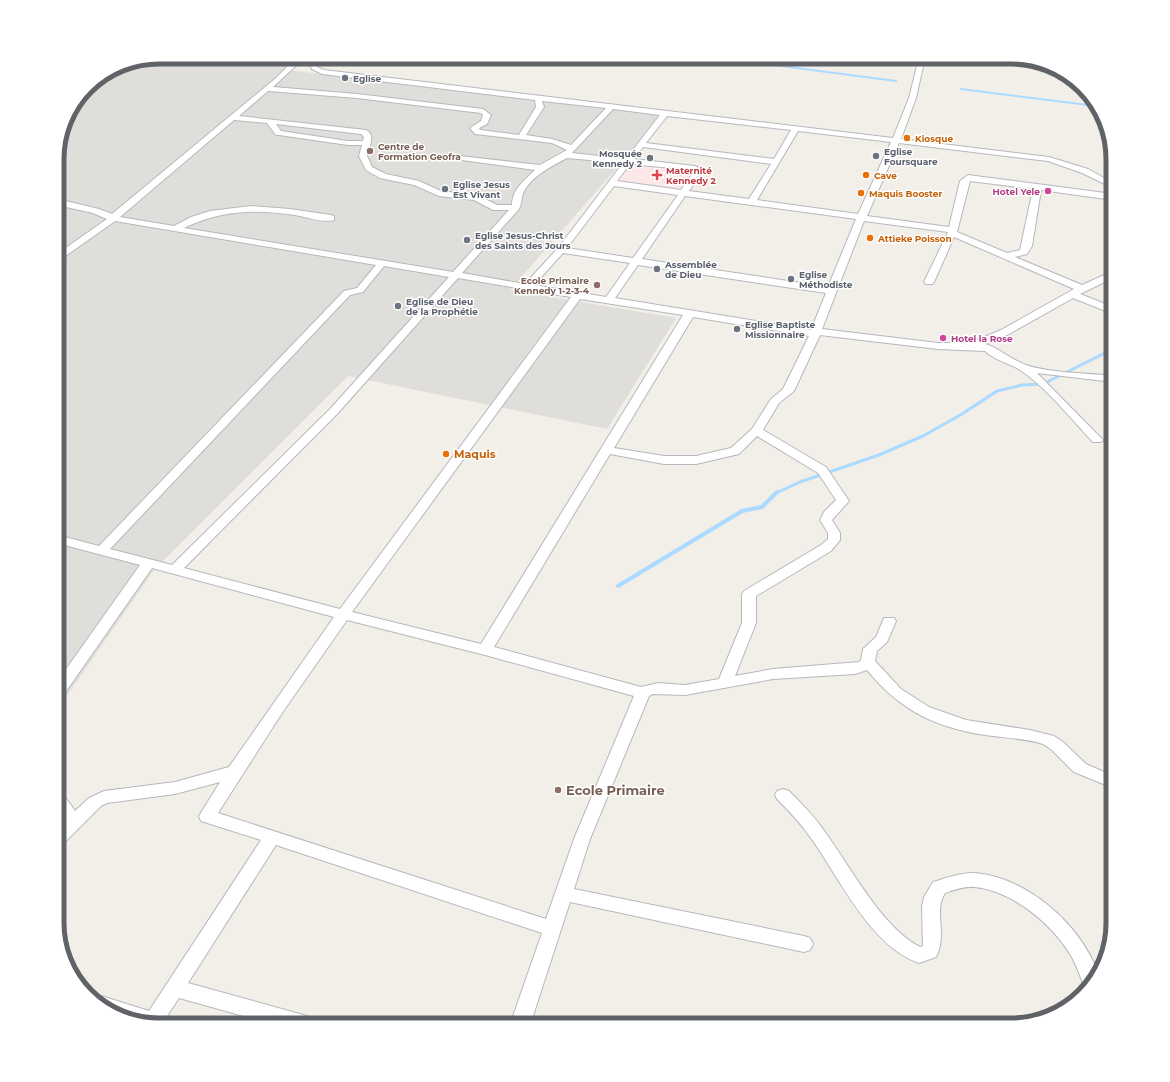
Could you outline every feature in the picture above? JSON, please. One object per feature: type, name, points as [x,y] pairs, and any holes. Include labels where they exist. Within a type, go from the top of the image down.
[{"type":"street","points":[[64,254],[113,218],[267,89],[294,64]]},
{"type":"street","points":[[313,64],[314,68],[322,72],[1049,159],[1085,171],[1106,182]]},
{"type":"street","points":[[606,450],[664,460],[696,460],[735,451],[756,431],[775,401],[791,386],[816,332],[860,219],[896,141],[920,72],[921,64]]},
{"type":"street","points":[[267,89],[357,96],[483,111],[487,115],[484,122],[474,128],[478,132],[558,142],[568,152],[698,169],[699,170],[609,300]]},
{"type":"street","points":[[521,137],[540,108],[538,98]]},
{"type":"street","points":[[176,569],[334,411],[516,207],[517,194],[541,168],[568,152],[611,107]]},
{"type":"street","points":[[527,287],[561,250],[630,161],[664,114]]},
{"type":"street","points":[[232,117],[356,130],[367,134],[363,153],[364,162],[375,173],[416,183],[439,193],[476,198],[496,208],[516,207]]},
{"type":"street","points":[[268,120],[279,133],[348,143],[366,143]]},
{"type":"street","points":[[751,203],[796,129]]},
{"type":"street","points":[[642,145],[777,162]]},
{"type":"street","points":[[454,157],[541,168]]},
{"type":"street","points":[[929,282],[952,232],[964,181],[968,178],[1106,196]]},
{"type":"street","points":[[612,183],[952,232],[1082,289]]},
{"type":"street","points":[[1008,256],[1024,252],[1038,186]]},
{"type":"street","points":[[64,204],[88,209],[113,218],[175,229],[690,313],[816,332],[938,346],[972,346],[988,348],[993,353],[1024,368],[1043,384],[1097,440]]},
{"type":"street","points":[[175,229],[196,217],[229,209],[262,208],[331,218]]},
{"type":"street","points":[[561,250],[832,291]]},
{"type":"street","points":[[102,550],[346,293],[360,290],[382,263]]},
{"type":"street","points":[[972,346],[1005,332],[1082,289],[1106,277]]},
{"type":"street","points":[[553,929],[206,816],[234,772],[342,614],[425,506],[450,467],[467,447],[578,295]]},
{"type":"street","points":[[1073,295],[1106,308]]},
{"type":"street","points":[[485,650],[690,313]]},
{"type":"street","points":[[1024,368],[1106,379]]},
{"type":"street","points":[[725,682],[749,623],[749,594],[826,548],[834,540],[834,533],[826,520],[828,515],[843,501],[822,470],[774,440],[756,431]]},
{"type":"street","points":[[64,541],[485,650],[643,693]]},
{"type":"street","points":[[64,683],[149,562]]},
{"type":"street","points":[[522,1018],[582,840],[643,693],[650,689],[685,690],[787,672],[855,669],[864,666],[868,662],[870,649],[882,639],[889,622]]},
{"type":"street","points":[[868,662],[896,693],[921,708],[948,721],[976,728],[1027,735],[1049,741],[1062,750],[1066,757],[1080,768],[1106,779]]},
{"type":"street","points":[[64,832],[94,802],[104,797],[175,788],[234,772]]},
{"type":"street","points":[[783,795],[800,812],[819,836],[876,920],[911,954],[922,956],[930,953],[934,944],[931,926],[932,901],[939,887],[974,880],[993,884],[1019,896],[1048,917],[1070,938],[1085,962],[1090,976]]},
{"type":"street","points":[[64,808],[73,822]]},
{"type":"street","points":[[155,1018],[272,837]]},
{"type":"street","points":[[564,894],[804,944]]},
{"type":"street","points":[[174,988],[282,1018]]},
{"type":"shaded area","points":[[293,64],[287,70],[664,114],[510,290],[676,318],[607,429],[348,376],[154,570],[64,700],[64,153],[71,123],[80,106],[92,92],[106,80],[123,71],[147,65]]},
{"type":"shaded area","name":"Maternité Kennedy 2","points":[[630,161],[699,169],[680,191],[615,181]]},
{"type":"waterway","points":[[766,64],[896,81]]},
{"type":"waterway","points":[[961,89],[1089,105]]},
{"type":"waterway","points":[[776,493],[800,482],[879,455],[923,436],[962,414],[997,391],[1022,385],[1043,384],[1106,352]]},
{"type":"waterway","points":[[618,586],[742,511],[762,507],[776,493]]},
{"type":"place","name":"Eglise","points":[[345,78]]},
{"type":"place","name":"Kiosque","points":[[907,138]]},
{"type":"place","name":"Centre de Formation Geofra","points":[[370,151]]},
{"type":"place","name":"Eglise Foursquare","points":[[876,156]]},
{"type":"place","name":"Mosquée Kennedy 2","points":[[650,158]]},
{"type":"place","name":"Maternité Kennedy 2","points":[[657,175]]},
{"type":"place","name":"Cave","points":[[866,175]]},
{"type":"place","name":"Eglise Jesus Est Vivant","points":[[445,189]]},
{"type":"place","name":"Hotel Yele","points":[[1048,191]]},
{"type":"place","name":"Maquis Booster","points":[[861,193]]},
{"type":"place","name":"Attieke Poisson","points":[[870,238]]},
{"type":"place","name":"Eglise Jesus-Christ des Saints des Jours","points":[[467,240]]},
{"type":"place","name":"Assemblée de Dieu","points":[[657,269]]},
{"type":"place","name":"Eglise Méthodiste","points":[[791,279]]},
{"type":"place","name":"Ecole Primaire Kennedy 1-2-3-4","points":[[597,285]]},
{"type":"place","name":"Eglise de Dieu de la Prophétie","points":[[398,306]]},
{"type":"place","name":"Eglise Baptiste Missionnaire","points":[[737,329]]},
{"type":"place","name":"Hotel la Rose","points":[[943,338]]},
{"type":"place","name":"Maquis","points":[[446,454]]},
{"type":"place","name":"Ecole Primaire","points":[[558,790]]}]
